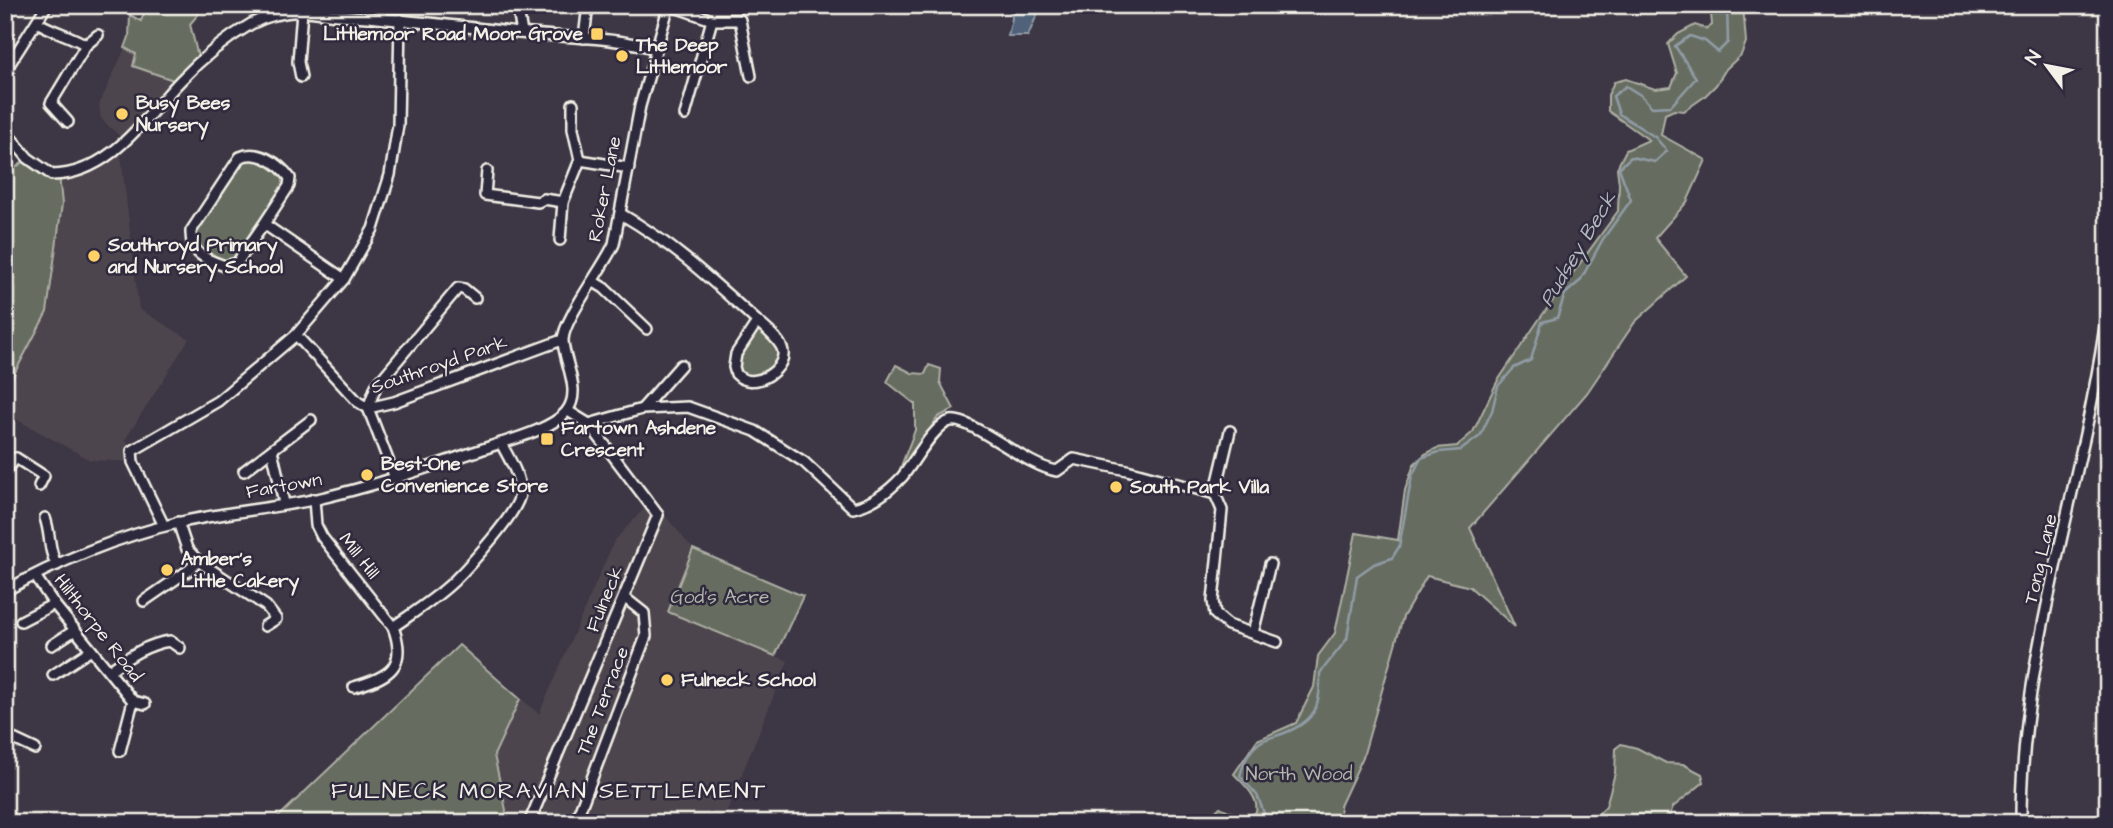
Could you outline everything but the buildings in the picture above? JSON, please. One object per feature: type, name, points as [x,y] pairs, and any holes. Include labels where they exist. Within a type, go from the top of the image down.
[{"type":"street","points":[[5,71],[47,5]]},
{"type":"street","points":[[381,17],[382,5]]},
{"type":"street","points":[[517,5],[522,33]]},
{"type":"street","points":[[584,38],[588,5]]},
{"type":"street","points":[[669,5],[712,20],[740,20],[751,76]]},
{"type":"street","name":"Roker Lane","points":[[562,340],[566,325],[594,282],[614,244],[637,118],[669,5]]},
{"type":"street","points":[[6,134],[28,158],[52,176],[98,163],[120,146],[179,82],[218,46],[254,22],[280,9],[635,43],[656,49]]},
{"type":"street","points":[[302,11],[298,62],[302,76]]},
{"type":"street","points":[[164,526],[131,458],[133,449],[218,401],[296,335],[344,279],[373,229],[390,175],[398,125],[401,19]]},
{"type":"street","points":[[685,115],[712,20]]},
{"type":"street","points":[[37,22],[54,33],[73,37],[86,46]]},
{"type":"street","points":[[68,122],[51,103],[86,46],[98,35]]},
{"type":"street","points":[[560,240],[563,202],[580,160],[573,129],[573,104]]},
{"type":"street","points":[[256,153],[283,169],[290,178],[289,186],[264,224],[237,263],[225,266],[197,253],[191,242],[191,231],[240,157],[247,154],[256,153]]},
{"type":"street","points":[[580,160],[629,168]]},
{"type":"street","points":[[487,171],[484,200],[538,202],[544,199],[563,202]]},
{"type":"street","points":[[621,214],[680,252],[757,322],[780,345],[784,355],[782,360],[764,379],[751,382],[736,374],[734,360],[757,322]]},
{"type":"street","points":[[264,224],[344,279]]},
{"type":"street","points":[[594,282],[604,288],[647,329]]},
{"type":"street","name":"Southroyd Park","points":[[368,408],[376,386],[458,288],[464,289],[475,298]]},
{"type":"street","name":"Tong Lane","points":[[2021,823],[2026,733],[2035,668],[2078,468],[2108,305]]},
{"type":"street","points":[[296,335],[358,402],[368,408],[395,478]]},
{"type":"street","points":[[562,340],[572,382],[573,397],[568,411]]},
{"type":"street","name":"Southroyd Park","points":[[368,408],[394,402],[562,340]]},
{"type":"street","points":[[642,409],[681,365]]},
{"type":"street","points":[[589,424],[642,409],[688,407],[755,431],[804,462],[853,508],[865,506],[888,491],[904,475],[939,427],[949,421],[970,426],[1043,468],[1057,471],[1074,459],[1215,494]]},
{"type":"street","name":"Fulneck","points":[[529,823],[658,516],[589,424],[568,411]]},
{"type":"street","name":"Fartown","points":[[5,591],[57,565],[164,526],[313,499],[395,478],[548,425],[568,411]]},
{"type":"street","points":[[244,471],[311,420]]},
{"type":"street","points":[[1230,431],[1215,494],[1222,510],[1213,601],[1215,614],[1228,625],[1278,642]]},
{"type":"street","points":[[354,687],[364,680],[389,673],[398,659],[393,627],[453,581],[513,513],[521,492],[517,476],[501,443]]},
{"type":"street","points":[[272,450],[284,503]]},
{"type":"street","points":[[5,471],[12,455],[44,476],[39,486]]},
{"type":"street","name":"Mill Hill","points":[[313,499],[316,525],[322,537],[393,627]]},
{"type":"street","points":[[45,517],[50,532],[51,556],[57,565]]},
{"type":"street","points":[[177,523],[187,549],[198,561],[266,606],[276,619],[265,626]]},
{"type":"street","points":[[144,601],[198,561]]},
{"type":"street","points":[[1253,633],[1269,564]]},
{"type":"street","name":"Hillthorpe Road","points":[[35,576],[54,604],[133,701],[145,704]]},
{"type":"street","name":"The Terrace","points":[[575,823],[646,636],[644,612],[625,598]]},
{"type":"street","points":[[21,621],[54,604]]},
{"type":"street","points":[[52,645],[75,630]]},
{"type":"street","points":[[109,671],[139,651],[158,643],[170,641],[180,648]]},
{"type":"street","points":[[54,675],[91,650]]},
{"type":"street","name":"Hillthorpe Road","points":[[120,751],[133,701]]},
{"type":"street","points":[[5,735],[35,749]]},
{"type":"shaded area","points":[[125,48],[136,54],[133,66],[179,82],[125,141],[101,119],[99,105]]},
{"type":"shaded area","name":"Southroyd Primary and Nursery School","points":[[120,146],[139,309],[189,339],[125,440],[133,449],[133,462],[90,460],[5,413],[5,391],[47,312],[59,175],[77,170]]},
{"type":"shaded area","name":"Fulneck School","points":[[652,500],[693,549],[668,612],[788,661],[722,823],[505,823],[505,810],[272,823],[459,645],[539,714],[614,541]]},
{"type":"green space","points":[[147,5],[206,5],[190,24],[199,61],[179,82],[133,66],[136,54],[125,48],[129,37],[130,15],[141,21]]},
{"type":"green space","name":"North Wood","points":[[1715,5],[1743,5],[1746,42],[1741,55],[1704,97],[1684,111],[1674,110],[1665,114],[1661,135],[1706,160],[1687,202],[1655,238],[1686,276],[1635,322],[1587,393],[1470,528],[1515,627],[1470,587],[1427,576],[1403,617],[1363,757],[1340,806],[1340,823],[1203,823],[1220,807],[1243,816],[1256,812],[1253,796],[1234,774],[1257,740],[1296,723],[1314,687],[1318,656],[1335,633],[1356,533],[1398,540],[1405,490],[1414,464],[1437,448],[1457,446],[1473,432],[1497,382],[1618,211],[1617,168],[1626,150],[1649,140],[1608,111],[1608,95],[1614,82],[1626,79],[1655,89],[1671,87],[1677,73],[1668,44],[1678,34],[1695,25],[1707,29],[1712,25],[1711,14]]},
{"type":"green space","points":[[256,153],[290,178],[237,263],[225,266],[197,253],[191,231],[240,157]]},
{"type":"green space","points":[[28,158],[59,175],[62,204],[47,312],[5,391],[5,176]]},
{"type":"green space","points":[[757,322],[784,355],[764,379],[740,378],[734,360]]},
{"type":"green space","points":[[896,365],[912,373],[925,374],[929,365],[941,369],[940,382],[954,409],[938,417],[903,470],[900,469],[915,430],[915,404],[887,382]]},
{"type":"green space","name":"God's Acre","points":[[693,549],[803,596],[775,656],[668,612]]},
{"type":"green space","points":[[459,645],[520,699],[494,755],[506,810],[505,823],[272,823]]},
{"type":"green space","points":[[1621,744],[1637,748],[1666,763],[1683,764],[1702,774],[1704,782],[1673,807],[1667,823],[1589,823],[1606,806],[1615,773],[1616,748]]},
{"type":"green space","points":[[1982,813],[2012,816],[2012,823],[1981,823]]},
{"type":"water","points":[[1004,5],[1041,5],[1028,36],[1008,36],[1012,18]]},
{"type":"waterway","name":"Pudsey Beck","points":[[1258,823],[1264,813],[1257,795],[1240,776],[1244,762],[1259,743],[1291,730],[1308,720],[1313,713],[1319,696],[1320,673],[1347,639],[1357,576],[1374,564],[1392,558],[1399,547],[1412,476],[1421,458],[1439,452],[1461,450],[1480,436],[1492,411],[1498,386],[1514,368],[1531,360],[1542,322],[1557,318],[1565,294],[1580,281],[1603,239],[1631,200],[1619,168],[1631,157],[1655,162],[1667,151],[1655,137],[1619,114],[1613,96],[1626,86],[1642,96],[1652,107],[1671,106],[1696,78],[1675,46],[1690,36],[1705,41],[1718,52],[1728,42],[1727,5]]},
{"type":"waterway","name":"Pudsey Beck","points":[[1206,823],[1218,811],[1244,823]]},
{"type":"place","name":"Littlemoor Road Moor Grove","points":[[597,34]]},
{"type":"place","name":"The Deep Littlemoor","points":[[622,56]]},
{"type":"place","name":"Busy Bees Nursery","points":[[122,114]]},
{"type":"place","name":"Southroyd Primary and Nursery School","points":[[94,256]]},
{"type":"place","name":"Fartown Ashdene Crescent","points":[[547,439]]},
{"type":"place","name":"Best-One Convenience Store","points":[[367,475]]},
{"type":"place","name":"South Park Villa","points":[[1116,487]]},
{"type":"place","name":"Amber's Little Cakery","points":[[167,570]]},
{"type":"place","name":"Fulneck School","points":[[667,680]]},
{"type":"district","name":"FULNECK MORAVIAN SETTLEMENT","points":[[549,791]]}]
